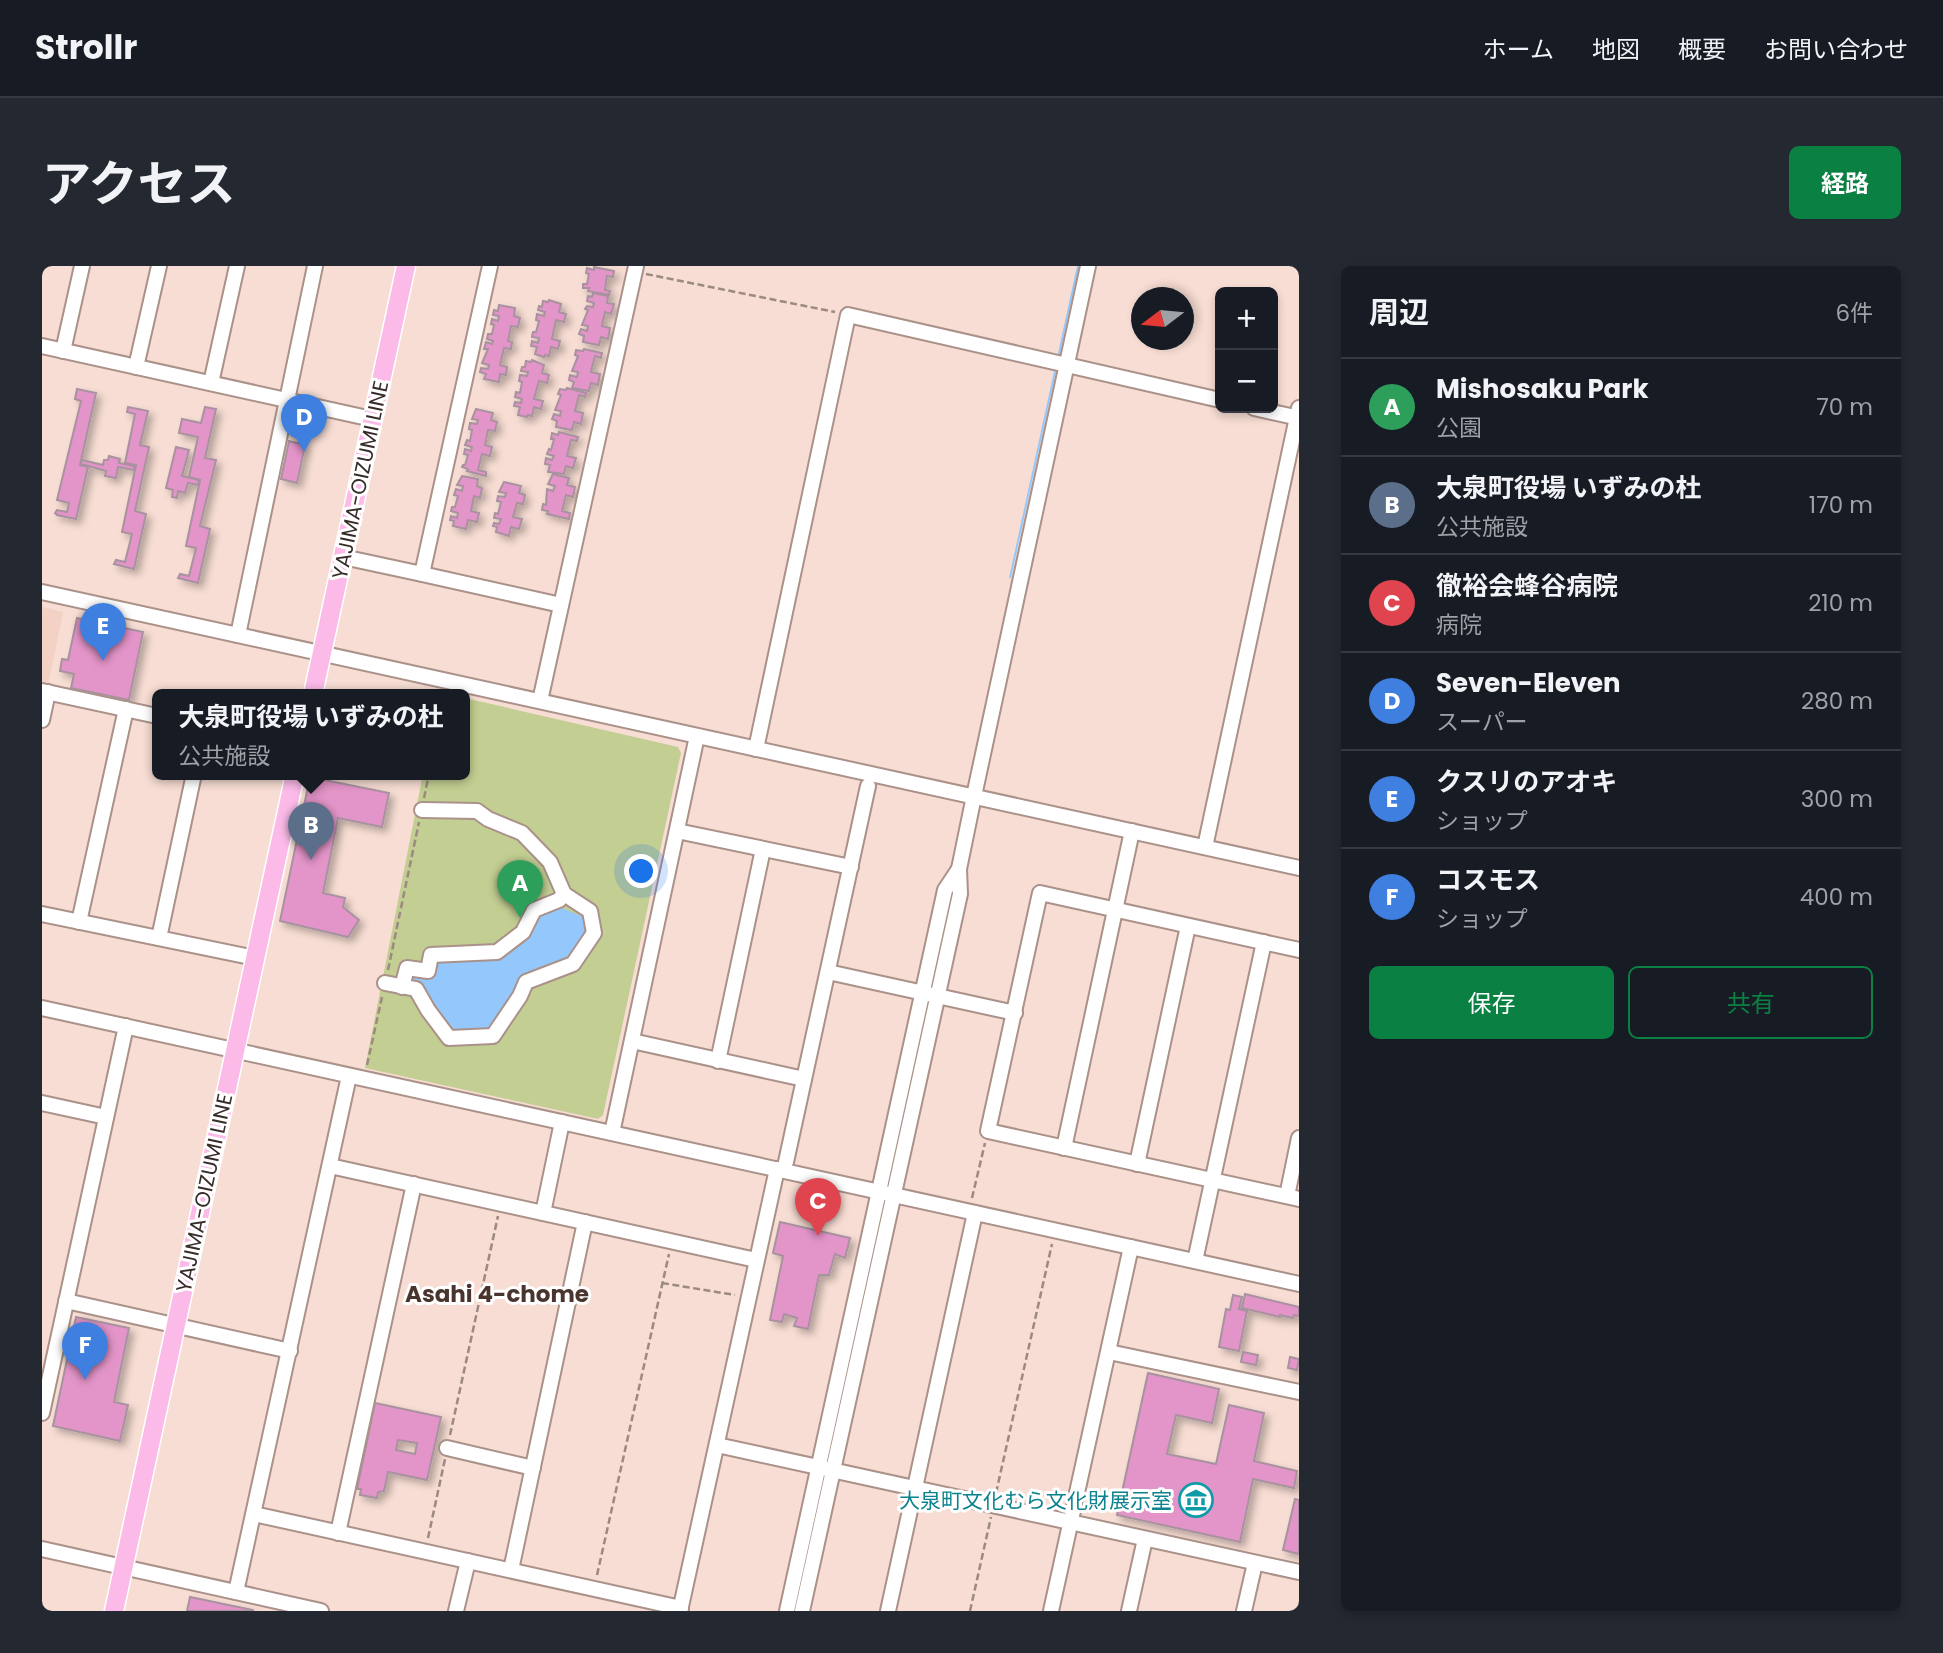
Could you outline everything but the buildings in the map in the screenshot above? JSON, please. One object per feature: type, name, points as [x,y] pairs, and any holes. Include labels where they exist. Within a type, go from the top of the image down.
[{"type":"main road","name":"YAJIMA-OIZUMI LINE","points":[[314,689],[406,266]]},
{"type":"main road","name":"YAJIMA-OIZUMI LINE","points":[[114,1611],[294,780]]},
{"type":"street","points":[[63,351],[82,266]]},
{"type":"street","points":[[136,367],[159,266]]},
{"type":"street","points":[[211,383],[237,266]]},
{"type":"street","points":[[237,635],[315,266]]},
{"type":"street","points":[[422,574],[490,266]]},
{"type":"street","points":[[802,1611],[960,894],[959,869],[1088,266]]},
{"type":"street","points":[[540,701],[636,269]]},
{"type":"street","points":[[756,749],[848,315],[1215,399]]},
{"type":"street","points":[[42,346],[372,419]]},
{"type":"street","points":[[1205,847],[1298,415],[1278,412]]},
{"type":"street","points":[[344,557],[561,605]]},
{"type":"street","points":[[42,592],[1299,867]]},
{"type":"street","points":[[42,720],[45,691],[152,715]]},
{"type":"street","points":[[79,922],[126,709]]},
{"type":"street","points":[[612,1133],[697,736]]},
{"type":"street","points":[[159,939],[193,780]]},
{"type":"street","points":[[254,1514],[681,1609],[756,1259],[804,1079],[868,786]]},
{"type":"street","points":[[385,983],[416,989],[449,1038],[493,1036],[520,996],[526,982],[573,964],[594,933],[590,911],[564,894],[550,862],[522,832],[488,819],[477,811],[422,810]]},
{"type":"street","points":[[677,831],[851,867]]},
{"type":"street","points":[[1064,1148],[1132,831]]},
{"type":"street","points":[[718,1061],[763,849]]},
{"type":"street","points":[[787,1611],[945,890],[959,869]]},
{"type":"street","points":[[1299,950],[1040,893],[988,1131],[1293,1198],[1299,1138]]},
{"type":"street","points":[[402,986],[407,968],[428,971],[431,956],[497,952],[523,932],[534,910],[559,900],[564,894]]},
{"type":"street","points":[[42,914],[255,958]]},
{"type":"street","points":[[1137,1164],[1188,926]]},
{"type":"street","points":[[1195,1261],[1264,942]]},
{"type":"street","points":[[828,972],[1015,1013]]},
{"type":"street","points":[[42,1008],[612,1133],[781,1166],[878,1192],[1299,1284]]},
{"type":"street","points":[[42,1413],[126,1026]]},
{"type":"street","points":[[632,1041],[804,1079]]},
{"type":"street","points":[[236,1592],[349,1076]]},
{"type":"street","points":[[42,1103],[106,1117]]},
{"type":"street","points":[[543,1213],[562,1122]]},
{"type":"street","points":[[330,1166],[756,1259]]},
{"type":"street","points":[[338,1532],[414,1184]]},
{"type":"street","points":[[888,1611],[972,1212]]},
{"type":"street","points":[[511,1570],[585,1222]]},
{"type":"street","points":[[1051,1611],[1131,1247]]},
{"type":"street","points":[[66,1301],[290,1351]]},
{"type":"street","points":[[1109,1352],[1299,1392]]},
{"type":"street","points":[[717,1445],[1299,1572]]},
{"type":"street","points":[[447,1448],[533,1468]]},
{"type":"street","points":[[1129,1611],[1145,1539]]},
{"type":"street","points":[[42,1549],[321,1611]]},
{"type":"street","points":[[456,1611],[468,1561]]},
{"type":"street","points":[[1244,1611],[1255,1563]]},
{"type":"path","points":[[636,269],[848,315]]},
{"type":"path","points":[[364,1079],[428,780]]},
{"type":"path","points":[[972,1212],[988,1131]]},
{"type":"path","points":[[425,1551],[501,1204]]},
{"type":"path","points":[[970,1611],[1055,1230]]},
{"type":"path","points":[[594,1589],[671,1241]]},
{"type":"path","points":[[662,1283],[748,1298]]},
{"type":"shaded area","points":[[42,607],[63,612],[48,686],[42,685]]},
{"type":"green space","points":[[470,699],[678,747],[681,753],[603,1115],[598,1119],[365,1068],[422,780],[470,780]]},
{"type":"water","points":[[1077,266],[1079,266],[1009,578]]},
{"type":"water","points":[[560,907],[585,918],[589,924],[576,950],[554,968],[531,972],[517,985],[509,1007],[492,1027],[470,1034],[452,1030],[436,1015],[432,1000],[423,986],[409,983],[411,971],[434,957],[498,957],[538,914]]},
{"type":"place","name":"Seven-Eleven","points":[[304,452]]},
{"type":"place","name":"クスリのアオキ","points":[[103,661]]},
{"type":"place","name":"大泉町役場 いずみの杜","points":[[311,860]]},
{"type":"place","name":"Mishosaku Park","points":[[520,918]]},
{"type":"place","name":"徹裕会蜂谷病院","points":[[818,1236]]},
{"type":"place","name":"コスモス","points":[[85,1380]]},
{"type":"place","name":"大泉町文化むら文化財展示室","points":[[1196,1500]]},
{"type":"district","name":"Asahi 4-chome","points":[[497,1294]]}]
